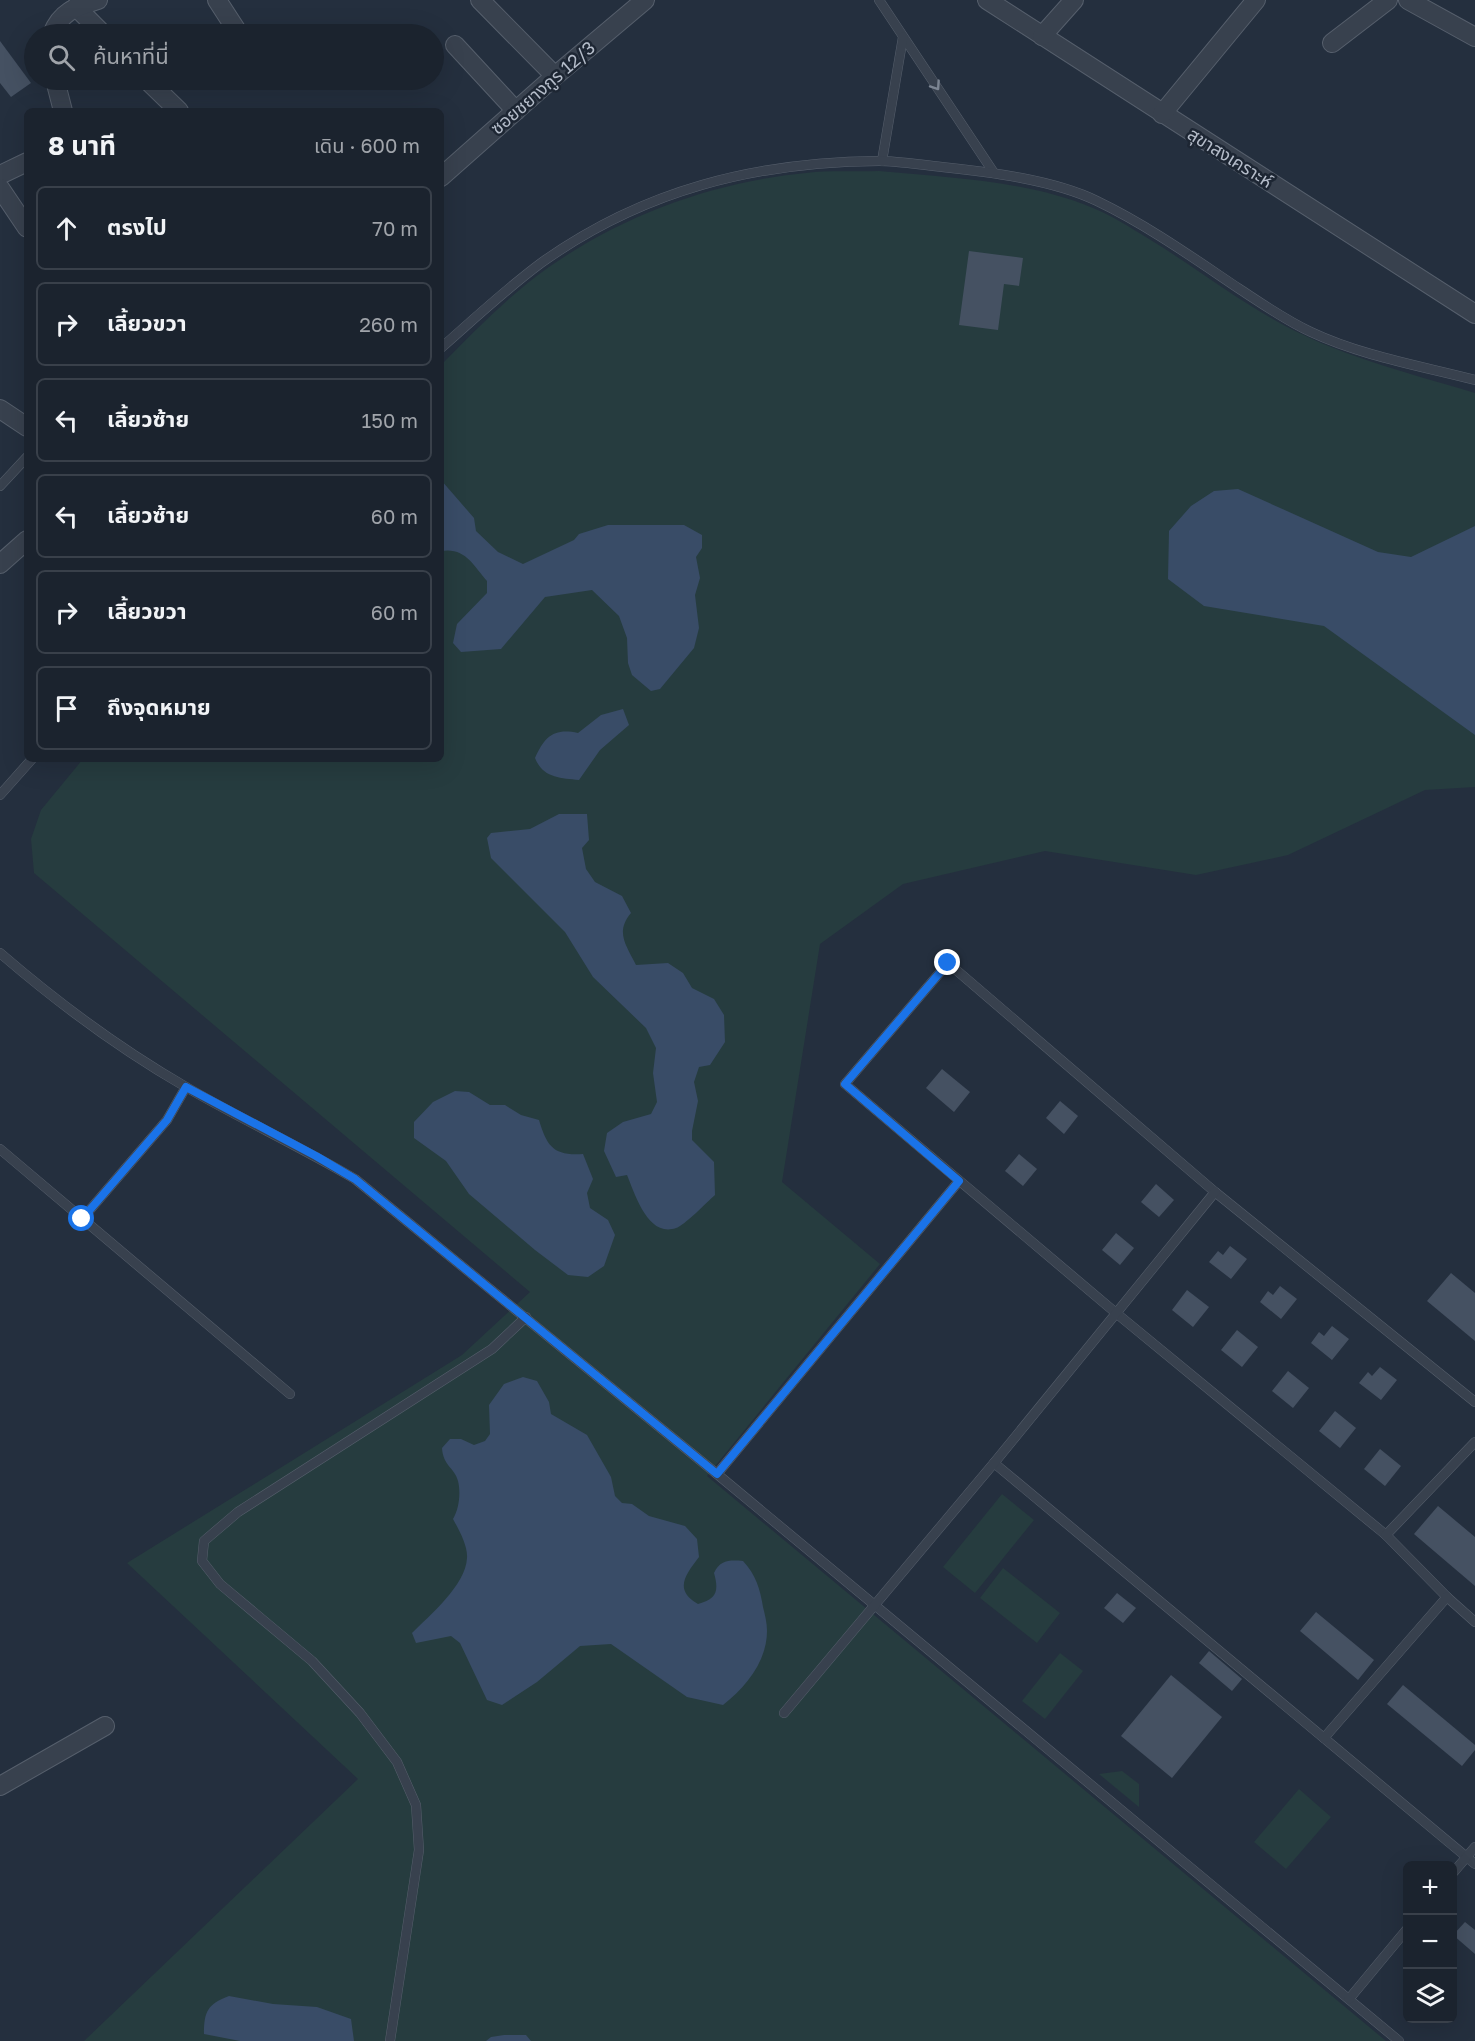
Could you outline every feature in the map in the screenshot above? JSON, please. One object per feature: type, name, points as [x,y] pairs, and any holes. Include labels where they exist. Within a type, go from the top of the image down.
[{"type":"street","points":[[57,24],[76,7],[98,0]]},
{"type":"street","points":[[217,0],[233,24]]},
{"type":"street","points":[[480,0],[555,76]]},
{"type":"street","name":"ซอยชยางกูร 12/3","points":[[444,174],[645,0]]},
{"type":"street","name":"สุขาสงเคราะห์","points":[[987,0],[1475,314]]},
{"type":"street","points":[[1042,36],[1074,0]]},
{"type":"street","points":[[1162,114],[1256,0]]},
{"type":"street","points":[[1332,43],[1388,0]]},
{"type":"street","points":[[1408,0],[1475,37]]},
{"type":"street","points":[[76,7],[93,24]]},
{"type":"street","points":[[455,45],[516,111]]},
{"type":"street","points":[[58,90],[62,108]]},
{"type":"street","points":[[157,90],[176,108]]},
{"type":"street","points":[[0,175],[24,163]]},
{"type":"street","points":[[0,188],[24,224]]},
{"type":"street","points":[[0,409],[24,425]]},
{"type":"street","points":[[0,564],[24,543]]},
{"type":"street","points":[[0,1786],[105,1726]]},
{"type":"lane","points":[[879,0],[994,173]]},
{"type":"lane","points":[[882,161],[903,38]]},
{"type":"lane","points":[[444,345],[499,296],[543,262],[586,235],[635,209],[682,189],[733,175],[807,164],[882,161],[994,173],[1065,189],[1095,200],[1176,246],[1273,311],[1310,332],[1348,347],[1475,380]]},
{"type":"lane","points":[[0,486],[24,460]]},
{"type":"lane","points":[[18,466],[24,472]]},
{"type":"lane","points":[[0,795],[29,762]]},
{"type":"lane","points":[[0,954],[38,986],[113,1041],[186,1087],[355,1179],[717,1474],[1400,2041]]},
{"type":"lane","points":[[1475,1402],[1215,1192],[948,963],[845,1084],[1116,1313],[1386,1535],[1475,1622]]},
{"type":"lane","points":[[82,1219],[167,1120],[186,1087]]},
{"type":"lane","points":[[0,1149],[290,1394]]},
{"type":"lane","points":[[717,1474],[959,1181]]},
{"type":"lane","points":[[784,1713],[994,1463],[1215,1192]]},
{"type":"lane","points":[[390,2041],[419,1850],[416,1805],[397,1762],[360,1713],[312,1661],[220,1584],[202,1561],[204,1541],[238,1512],[492,1349],[526,1317]]},
{"type":"lane","points":[[1386,1535],[1475,1442]]},
{"type":"lane","points":[[994,1463],[1475,1864]]},
{"type":"lane","points":[[1324,1738],[1447,1597]]},
{"type":"lane","points":[[1457,1868],[1475,1847]]},
{"type":"lane","points":[[1349,1999],[1403,1933]]},
{"type":"green space","points":[[833,171],[879,171],[960,178],[1041,191],[1067,199],[1093,208],[1129,226],[1255,309],[1295,331],[1371,362],[1475,393],[1475,787],[1425,790],[1288,855],[1196,875],[1045,851],[903,884],[820,944],[782,1182],[880,1264],[707,1476],[1386,2041],[84,2041],[358,1779],[127,1563],[462,1355],[530,1292],[34,873],[31,839],[41,810],[81,762],[444,762],[444,362],[520,289],[549,267],[608,231],[639,216],[704,193],[772,177]]},
{"type":"green space","points":[[1002,1494],[1034,1520],[975,1593],[943,1567]]},
{"type":"green space","points":[[1003,1568],[1060,1613],[1037,1643],[980,1598]]},
{"type":"green space","points":[[1060,1653],[1083,1671],[1045,1719],[1022,1701]]},
{"type":"green space","points":[[1122,1771],[1139,1784],[1139,1807],[1099,1774]]},
{"type":"green space","points":[[1299,1789],[1331,1817],[1286,1869],[1254,1842]]},
{"type":"water","points":[[444,483],[474,518],[476,531],[498,552],[523,564],[574,540],[579,534],[608,525],[684,525],[702,535],[702,548],[696,557],[700,578],[695,595],[699,628],[694,648],[660,689],[651,691],[632,675],[628,663],[627,638],[619,616],[592,590],[545,597],[501,649],[461,652],[453,643],[457,624],[487,593],[487,581],[468,558],[449,550],[444,551]]},
{"type":"water","points":[[1238,489],[1378,552],[1411,557],[1475,526],[1475,735],[1324,626],[1204,606],[1168,579],[1169,531],[1191,506],[1214,491]]},
{"type":"water","points":[[623,709],[629,725],[600,750],[579,780],[553,776],[538,765],[535,758],[551,735],[563,732],[578,733],[601,715]]},
{"type":"water","points":[[559,814],[587,814],[589,840],[582,848],[586,869],[595,882],[622,896],[631,913],[626,920],[623,933],[636,965],[668,963],[683,973],[692,988],[714,999],[724,1015],[725,1042],[710,1065],[699,1067],[694,1082],[698,1101],[692,1140],[714,1162],[715,1195],[690,1219],[676,1228],[658,1227],[650,1221],[627,1175],[616,1177],[604,1151],[607,1133],[623,1122],[651,1114],[657,1102],[653,1073],[656,1048],[646,1028],[593,977],[565,932],[491,858],[487,838],[491,833],[530,829]]},
{"type":"water","points":[[455,1091],[469,1092],[490,1105],[505,1105],[521,1115],[539,1120],[545,1137],[553,1148],[565,1153],[583,1154],[593,1179],[587,1193],[590,1208],[608,1220],[615,1235],[604,1266],[588,1277],[568,1275],[469,1194],[446,1161],[414,1138],[414,1122],[433,1102]]},
{"type":"water","points":[[523,1377],[537,1381],[549,1402],[551,1414],[587,1435],[611,1477],[615,1496],[622,1503],[632,1504],[649,1516],[685,1526],[697,1539],[699,1557],[684,1582],[690,1599],[698,1604],[713,1597],[716,1589],[714,1573],[722,1563],[743,1561],[751,1572],[759,1588],[765,1616],[766,1642],[754,1672],[740,1690],[723,1705],[687,1697],[611,1644],[580,1646],[537,1682],[502,1705],[487,1700],[460,1643],[451,1636],[416,1643],[412,1633],[454,1589],[465,1568],[467,1558],[465,1543],[453,1519],[459,1501],[458,1481],[444,1459],[442,1448],[450,1439],[461,1439],[474,1445],[485,1441],[490,1434],[489,1405],[504,1384]]},
{"type":"water","points":[[229,1996],[273,2004],[317,2007],[351,2019],[354,2041],[240,2041],[204,2034],[206,2014],[209,2009],[216,2002]]},
{"type":"water","points":[[526,2035],[531,2041],[486,2041],[491,2037]]},
{"type":"building","points":[[0,41],[24,74],[24,88],[11,97],[0,83]]},
{"type":"building","points":[[969,251],[1023,258],[1019,286],[1004,284],[998,330],[959,325]]},
{"type":"building","points":[[942,1069],[970,1092],[954,1112],[926,1088]]},
{"type":"building","points":[[1060,1101],[1078,1116],[1064,1134],[1046,1118]]},
{"type":"building","points":[[1019,1154],[1037,1169],[1023,1186],[1005,1171]]},
{"type":"building","points":[[1156,1184],[1174,1200],[1159,1217],[1141,1202]]},
{"type":"building","points":[[1116,1233],[1134,1248],[1120,1265],[1102,1250]]},
{"type":"building","points":[[1230,1246],[1247,1259],[1231,1279],[1209,1262],[1218,1251],[1223,1255]]},
{"type":"building","points":[[1451,1273],[1475,1293],[1475,1341],[1427,1301]]},
{"type":"building","points":[[1280,1286],[1297,1299],[1281,1319],[1260,1302],[1268,1291],[1273,1295]]},
{"type":"building","points":[[1187,1290],[1209,1307],[1193,1327],[1172,1310]]},
{"type":"building","points":[[1332,1326],[1349,1339],[1332,1360],[1311,1343],[1319,1332],[1324,1336]]},
{"type":"building","points":[[1237,1330],[1258,1347],[1242,1367],[1221,1350]]},
{"type":"building","points":[[1380,1367],[1397,1380],[1381,1400],[1359,1383],[1368,1372],[1372,1376]]},
{"type":"building","points":[[1288,1371],[1309,1388],[1293,1408],[1272,1391]]},
{"type":"building","points":[[1335,1411],[1356,1428],[1340,1448],[1319,1431]]},
{"type":"building","points":[[1380,1449],[1401,1466],[1385,1486],[1364,1469]]},
{"type":"building","points":[[1438,1506],[1475,1537],[1475,1586],[1414,1534]]},
{"type":"building","points":[[1117,1593],[1136,1608],[1123,1623],[1104,1608]]},
{"type":"building","points":[[1316,1612],[1374,1660],[1358,1680],[1300,1631]]},
{"type":"building","points":[[1209,1651],[1242,1679],[1232,1691],[1199,1663]]},
{"type":"building","points":[[1171,1675],[1222,1717],[1172,1778],[1121,1736]]},
{"type":"building","points":[[1403,1685],[1475,1745],[1475,1750],[1462,1766],[1387,1704]]},
{"type":"building","points":[[1465,1922],[1475,1930],[1475,1954],[1457,1938],[1457,1931]]},
{"type":"route","points":[[82,1219],[167,1120],[186,1087],[355,1179],[717,1474],[959,1181],[845,1084],[948,963]]}]
